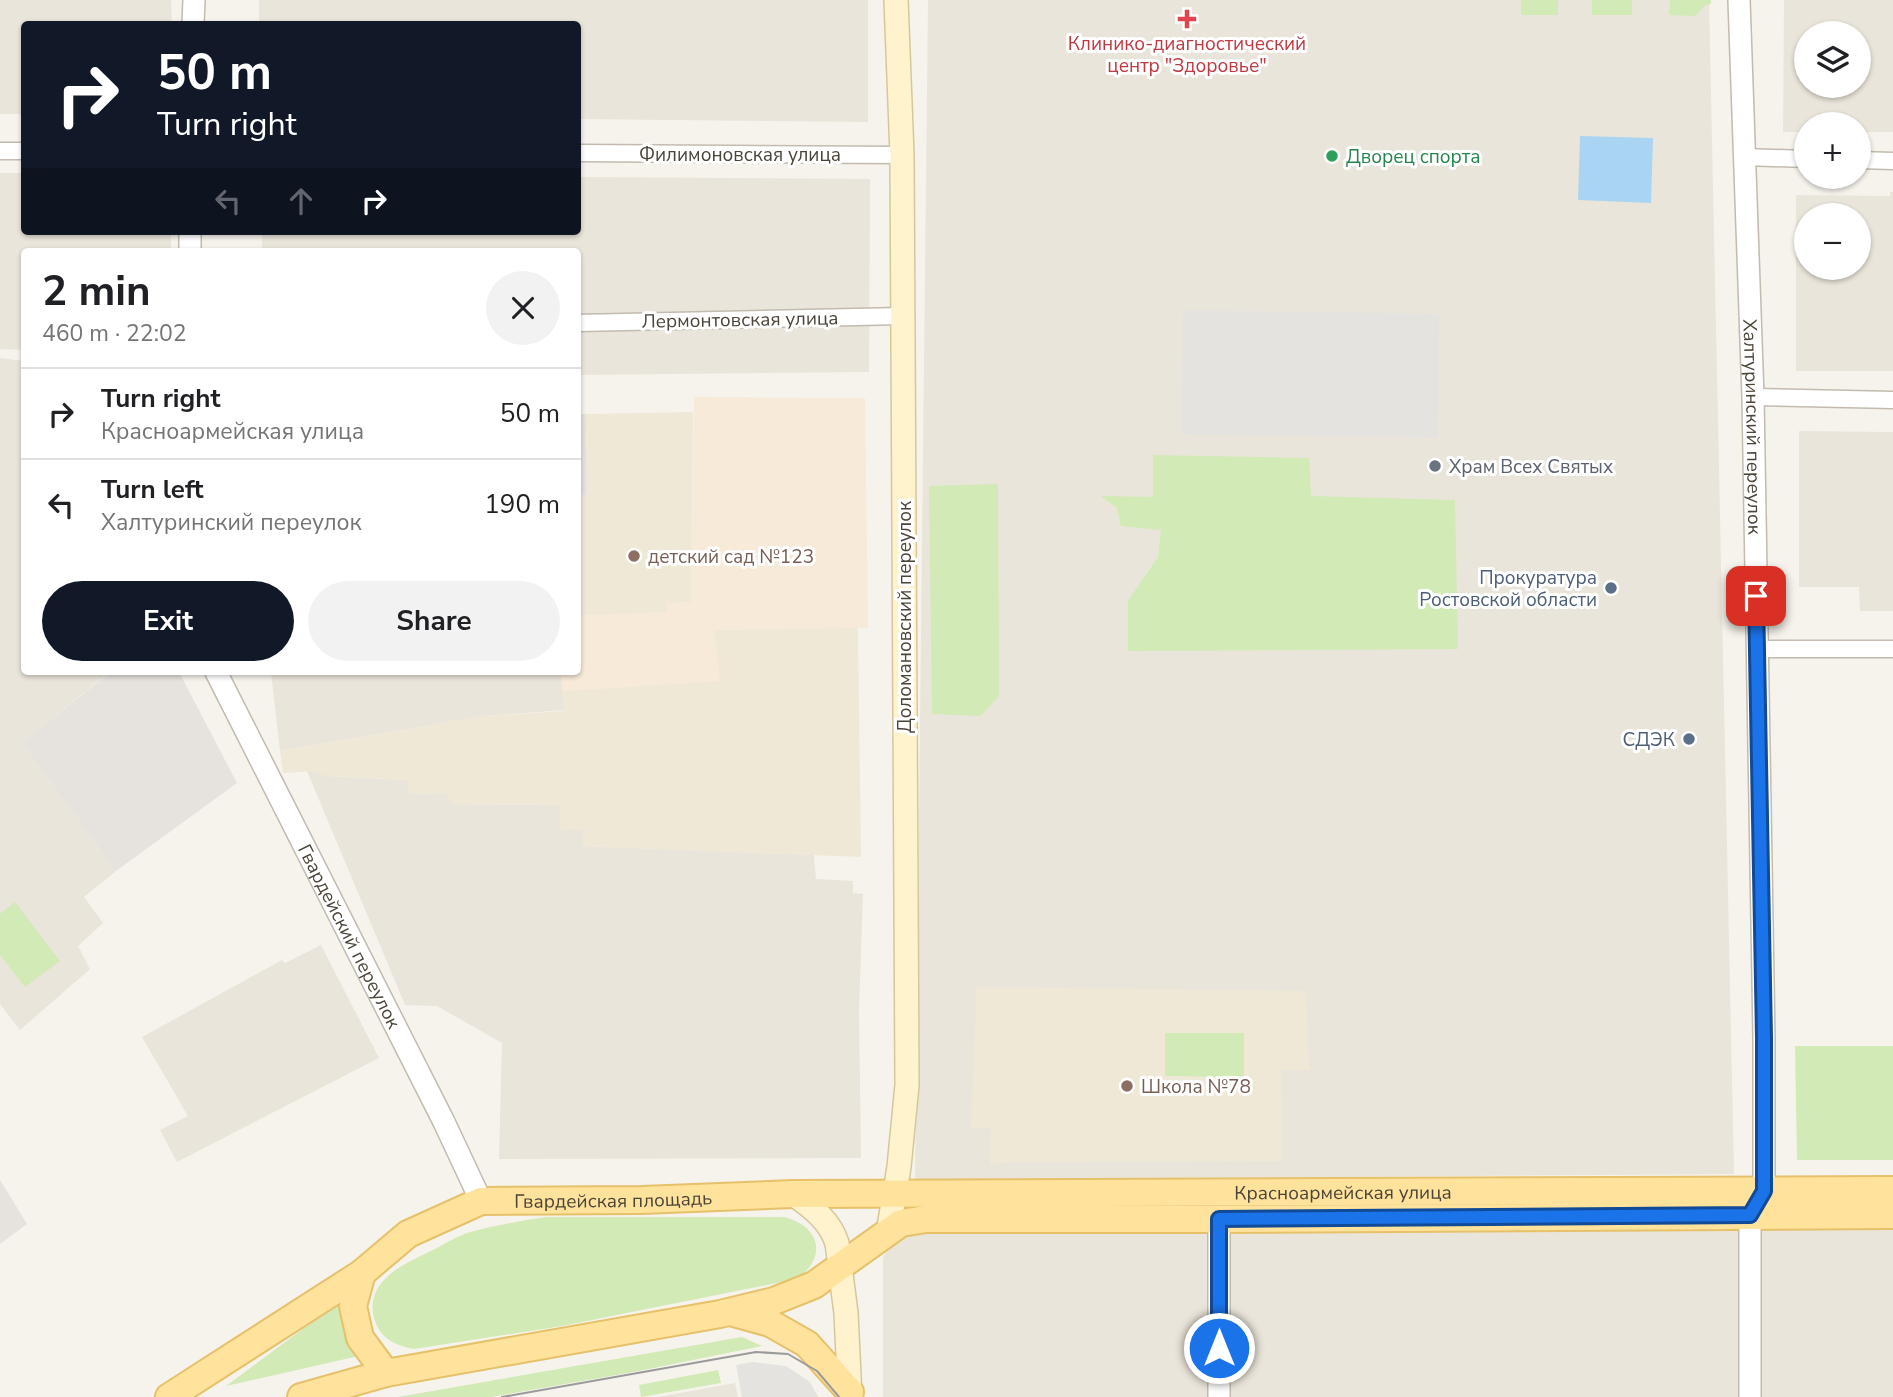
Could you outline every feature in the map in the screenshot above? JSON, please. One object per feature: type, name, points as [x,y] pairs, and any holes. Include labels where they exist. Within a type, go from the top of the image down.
[{"type":"main road","name":"Доломановский переулок","points":[[888,1233],[907,1085],[902,155],[896,0]]},
{"type":"main road","name":"Красноармейская улица","points":[[793,1194],[1893,1191]]},
{"type":"main road","name":"Гвардейская площадь","points":[[362,1273],[408,1234],[481,1201],[652,1200],[793,1194]]},
{"type":"main road","points":[[793,1194],[810,1206],[831,1228],[837,1243],[846,1313],[850,1395]]},
{"type":"main road","name":"Красноармейская улица","points":[[888,1233],[901,1223],[926,1219],[1893,1215]]},
{"type":"main road","points":[[301,1397],[386,1373],[729,1312],[774,1301],[814,1284],[888,1233]]},
{"type":"main road","points":[[362,1273],[353,1306],[360,1338],[386,1373]]},
{"type":"main road","points":[[169,1397],[362,1273]]},
{"type":"main road","points":[[729,1312],[760,1319],[807,1344],[850,1395]]},
{"type":"street","points":[[193,21],[194,0]]},
{"type":"street","name":"Халтуринский переулок","points":[[1739,0],[1753,397],[1764,1038],[1764,1191]]},
{"type":"street","points":[[0,151],[21,151]]},
{"type":"street","name":"Филимоновская улица","points":[[581,153],[902,155]]},
{"type":"street","points":[[1744,157],[1794,159]]},
{"type":"street","points":[[1871,160],[1893,161]]},
{"type":"street","name":"Лермонтовская улица","points":[[581,323],[902,316]]},
{"type":"street","points":[[1753,397],[1893,400]]},
{"type":"street","points":[[1757,649],[1893,649]]},
{"type":"street","name":"Гвардейский переулок","points":[[218,675],[444,1122],[481,1201]]},
{"type":"street","points":[[1750,1397],[1750,1215],[1764,1191]]},
{"type":"street","points":[[1219,1219],[1219,1397]]},
{"type":"shaded area","points":[[0,0],[171,0],[172,21],[21,21],[21,114],[0,114]]},
{"type":"shaded area","points":[[259,0],[868,0],[868,122],[581,119],[581,21],[259,21]]},
{"type":"shaded area","points":[[928,0],[1709,0],[1734,1174],[915,1180]]},
{"type":"shaded area","points":[[1784,0],[1893,0],[1893,132],[1871,132],[1871,112],[1794,112],[1794,132],[1783,132]]},
{"type":"shaded area","points":[[0,173],[21,173],[21,235],[171,235],[171,248],[21,248],[21,350],[0,349]]},
{"type":"shaded area","points":[[581,177],[870,179],[869,372],[581,375],[581,248],[262,248],[262,235],[581,235]]},
{"type":"shaded area","points":[[1890,192],[1893,192],[1893,371],[1796,371],[1796,280],[1871,280],[1871,203],[1796,203],[1796,195],[1890,196]]},
{"type":"shaded area","points":[[1183,310],[1439,314],[1438,438],[1181,434]]},
{"type":"shaded area","points":[[0,358],[21,361],[21,675],[107,675],[22,743],[116,871],[84,897],[103,923],[78,946],[90,969],[20,1030],[0,1004]]},
{"type":"shaded area","points":[[694,397],[865,398],[868,628],[715,630],[721,681],[562,691],[561,675],[581,675],[581,616],[666,612],[666,603],[691,602]]},
{"type":"shaded area","name":"детский сад №123","points":[[693,412],[691,602],[667,603],[666,612],[581,616],[581,496],[587,495],[586,414]]},
{"type":"shaded area","points":[[581,414],[586,414],[587,495],[581,496]]},
{"type":"shaded area","points":[[1799,431],[1893,432],[1893,611],[1860,611],[1859,587],[1799,587]]},
{"type":"shaded area","points":[[858,628],[861,857],[582,846],[584,830],[561,829],[559,805],[453,804],[446,793],[409,794],[408,780],[327,776],[315,771],[283,773],[280,751],[483,716],[564,711],[562,691],[720,681],[714,630]]},
{"type":"shaded area","points":[[181,675],[237,783],[116,871],[22,743],[104,677]]},
{"type":"shaded area","points":[[271,675],[561,675],[565,710],[483,716],[280,751]]},
{"type":"shaded area","points":[[307,771],[328,776],[408,780],[410,794],[446,793],[453,804],[560,805],[584,830],[583,846],[814,855],[816,879],[853,881],[853,893],[863,894],[859,1011],[861,1158],[499,1159],[502,1043],[437,1006],[405,1005]]},
{"type":"shaded area","points":[[321,945],[379,1058],[177,1162],[160,1130],[188,1116],[142,1037],[282,960],[285,963]]},
{"type":"shaded area","name":"Школа №78","points":[[977,987],[1306,991],[1309,1070],[1281,1070],[1282,1161],[990,1164],[991,1128],[971,1127]]},
{"type":"shaded area","points":[[0,1180],[27,1224],[0,1244]]},
{"type":"shaded area","points":[[903,1217],[1893,1224],[1893,1397],[883,1397],[883,1258]]},
{"type":"shaded area","points":[[752,1362],[786,1366],[810,1382],[818,1397],[742,1397],[736,1365]]},
{"type":"shaded area","points":[[735,1383],[738,1397],[658,1397]]},
{"type":"green space","points":[[1521,0],[1558,0],[1558,15],[1521,15]]},
{"type":"green space","points":[[1592,0],[1632,0],[1632,15],[1592,15]]},
{"type":"green space","points":[[1670,0],[1711,0],[1711,4],[1705,5],[1696,16],[1669,15]]},
{"type":"green space","points":[[1153,455],[1309,458],[1311,496],[1455,500],[1458,649],[1128,651],[1128,601],[1158,557],[1161,530],[1121,526],[1117,508],[1101,496],[1153,497]]},
{"type":"green space","points":[[998,484],[999,696],[981,716],[932,714],[929,486]]},
{"type":"green space","points":[[15,902],[60,961],[25,987],[0,955],[0,914]]},
{"type":"green space","points":[[1165,1033],[1244,1033],[1244,1077],[1165,1076]]},
{"type":"green space","points":[[1795,1046],[1893,1046],[1893,1160],[1797,1160]]},
{"type":"green space","points":[[546,1217],[784,1217],[806,1227],[816,1243],[816,1252],[807,1270],[797,1279],[562,1326],[414,1349],[395,1343],[380,1331],[374,1318],[373,1304],[376,1292],[391,1273],[467,1233]]},
{"type":"green space","points":[[343,1299],[347,1329],[363,1355],[226,1386]]},
{"type":"green space","points":[[742,1337],[762,1346],[491,1397],[398,1397]]},
{"type":"green space","points":[[718,1370],[721,1383],[641,1397],[639,1385]]},
{"type":"water","points":[[1580,136],[1653,138],[1651,203],[1578,200]]},
{"type":"tram line","points":[[502,1397],[756,1352],[788,1354],[817,1371],[839,1397]]},
{"type":"place","name":"Клинико-диагностический центр \"Здоровье\"","points":[[1187,19]]},
{"type":"place","name":"Дворец спорта","points":[[1332,156]]},
{"type":"place","name":"Храм Всех Святых","points":[[1435,466]]},
{"type":"place","name":"детский сад №123","points":[[634,556]]},
{"type":"place","name":"Прокуратура Ростовской области","points":[[1611,588]]},
{"type":"place","name":"СДЭК","points":[[1689,739]]},
{"type":"place","name":"Школа №78","points":[[1127,1086]]},
{"type":"route","points":[[1219,1348],[1219,1219],[1750,1215],[1764,1191],[1756,596]]}]
